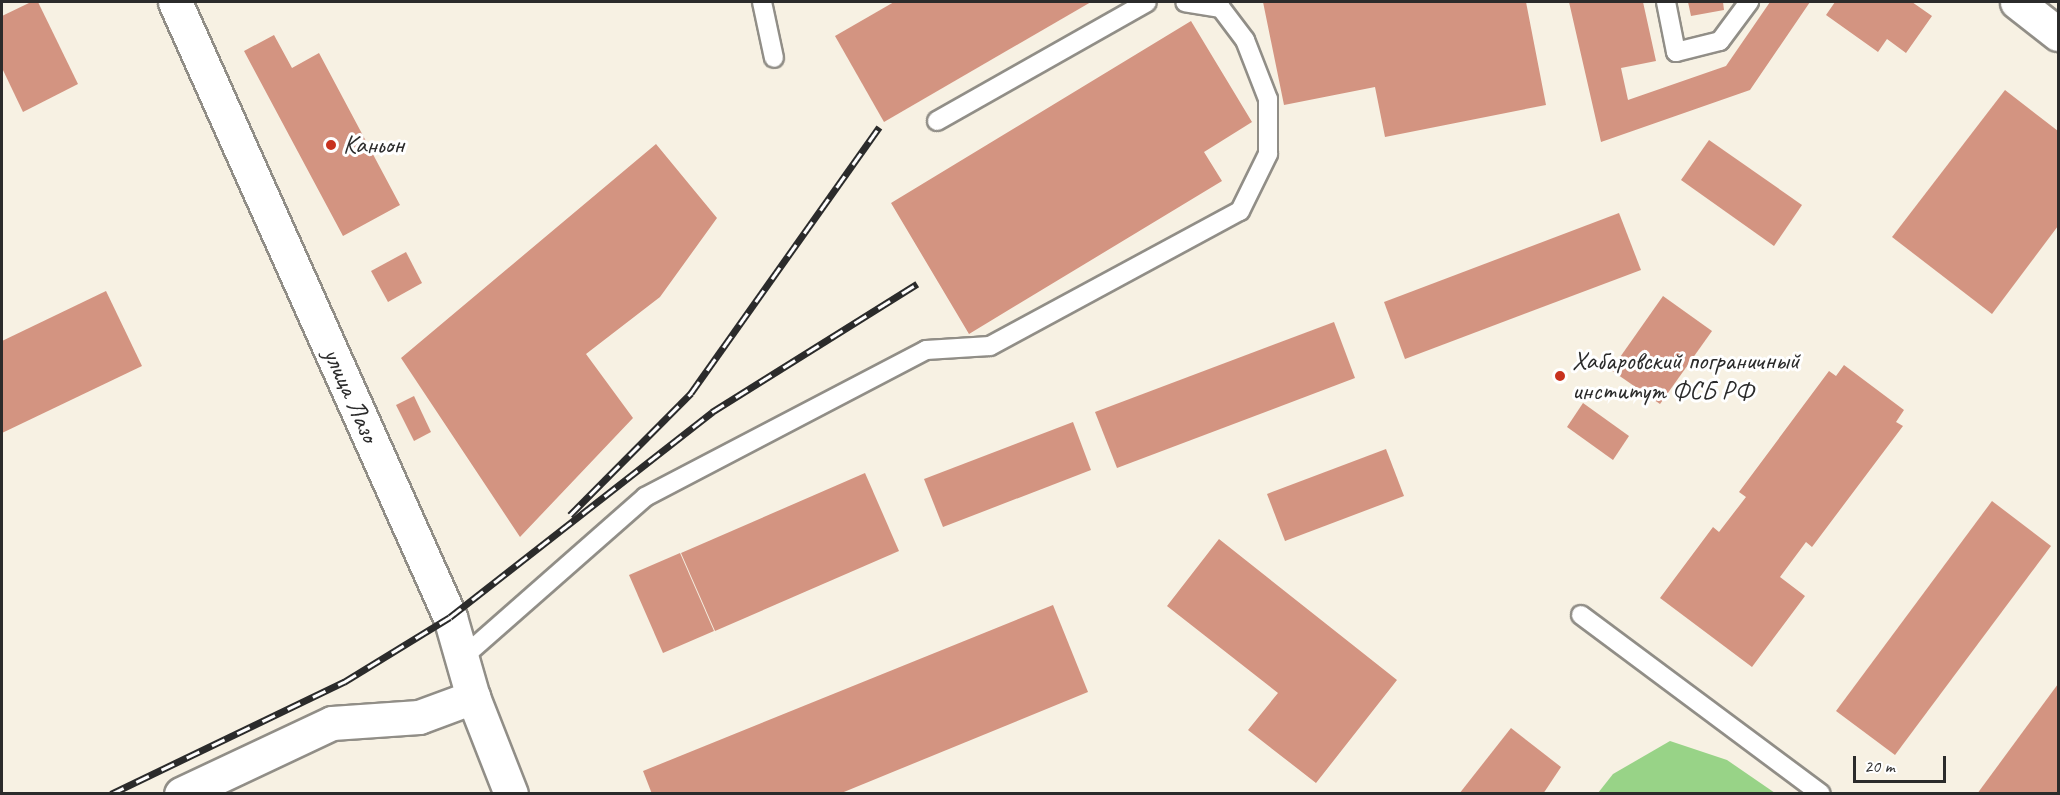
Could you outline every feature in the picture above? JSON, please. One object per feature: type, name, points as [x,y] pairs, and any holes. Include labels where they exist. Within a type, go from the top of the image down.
[{"type":"street","name":"улица Лазо","points":[[175,2],[450,617],[473,698],[511,794]]},
{"type":"street","points":[[2017,2],[2058,34]]},
{"type":"street","points":[[181,794],[332,723],[418,717],[473,698]]},
{"type":"lane","points":[[762,2],[774,58]]},
{"type":"lane","points":[[937,121],[1147,2]]},
{"type":"lane","points":[[462,658],[645,497],[926,350],[990,346],[1240,211],[1268,154],[1268,99],[1245,40],[1221,8],[1185,2]]},
{"type":"lane","points":[[1666,2],[1676,52],[1720,41],[1749,2]]},
{"type":"lane","points":[[1581,615],[1821,794]]},
{"type":"green space","points":[[1670,741],[1727,760],[1775,793],[1598,793],[1613,774]]},
{"type":"building","points":[[31,2],[38,2],[78,84],[23,112],[2,68],[2,16]]},
{"type":"building","points":[[894,2],[1091,2],[884,122],[835,36]]},
{"type":"building","points":[[1263,2],[1526,2],[1546,105],[1385,137],[1375,87],[1284,105]]},
{"type":"building","points":[[1569,2],[1643,2],[1656,61],[1621,68],[1628,100],[1726,66],[1770,2],[1810,2],[1750,90],[1601,142]]},
{"type":"building","points":[[1688,2],[1723,2],[1724,10],[1691,16]]},
{"type":"building","points":[[1835,2],[1912,2],[1932,16],[1906,53],[1887,39],[1878,52],[1826,15]]},
{"type":"building","points":[[1191,21],[1252,122],[1204,152],[1222,181],[969,334],[891,203]]},
{"type":"building","name":"Каньон","points":[[274,35],[292,68],[319,53],[400,205],[343,236],[244,51]]},
{"type":"building","points":[[2005,90],[2058,131],[2058,226],[1992,314],[1892,237]]},
{"type":"building","points":[[1709,140],[1802,205],[1774,246],[1681,180]]},
{"type":"building","points":[[656,144],[717,218],[660,297],[586,354],[633,418],[520,537],[401,358]]},
{"type":"building","points":[[1619,213],[1641,270],[1405,359],[1384,302]]},
{"type":"building","points":[[406,252],[422,283],[388,302],[371,271]]},
{"type":"building","points":[[106,291],[142,366],[2,433],[2,341]]},
{"type":"building","points":[[1663,296],[1712,331],[1660,404],[1611,370]]},
{"type":"building","points":[[1334,322],[1355,378],[1117,468],[1095,412]]},
{"type":"building","points":[[1844,365],[1904,410],[1896,422],[1903,426],[1812,547],[1806,542],[1780,577],[1805,596],[1752,667],[1660,598],[1713,527],[1719,532],[1746,497],[1739,492],[1829,371],[1836,376]]},
{"type":"building","points":[[414,396],[431,432],[414,441],[396,405]]},
{"type":"building","points":[[1583,403],[1629,436],[1613,460],[1567,427]]},
{"type":"building","points":[[1073,422],[1091,470],[943,527],[924,479]]},
{"type":"building","points":[[1386,449],[1404,496],[1285,541],[1267,494]]},
{"type":"building","points":[[865,473],[899,551],[715,631],[681,553]]},
{"type":"building","points":[[1992,501],[2051,546],[1895,755],[1836,711]]},
{"type":"building","points":[[1219,539],[1397,680],[1316,783],[1248,730],[1278,693],[1167,606]]},
{"type":"building","points":[[680,553],[714,631],[663,653],[629,575]]},
{"type":"building","points":[[1053,605],[1088,692],[839,794],[652,794],[643,771]]},
{"type":"building","points":[[2058,684],[2058,794],[1977,794]]},
{"type":"building","points":[[1511,728],[1561,767],[1543,794],[1459,794]]},
{"type":"railway","points":[[570,515],[691,393],[879,127]]},
{"type":"railway","points":[[111,794],[344,682],[450,617],[712,412],[917,284]]},
{"type":"place","name":"Каньон","points":[[331,145]]},
{"type":"place","name":"Хабаровский пограничный институт ФСБ РФ","points":[[1560,376]]}]
